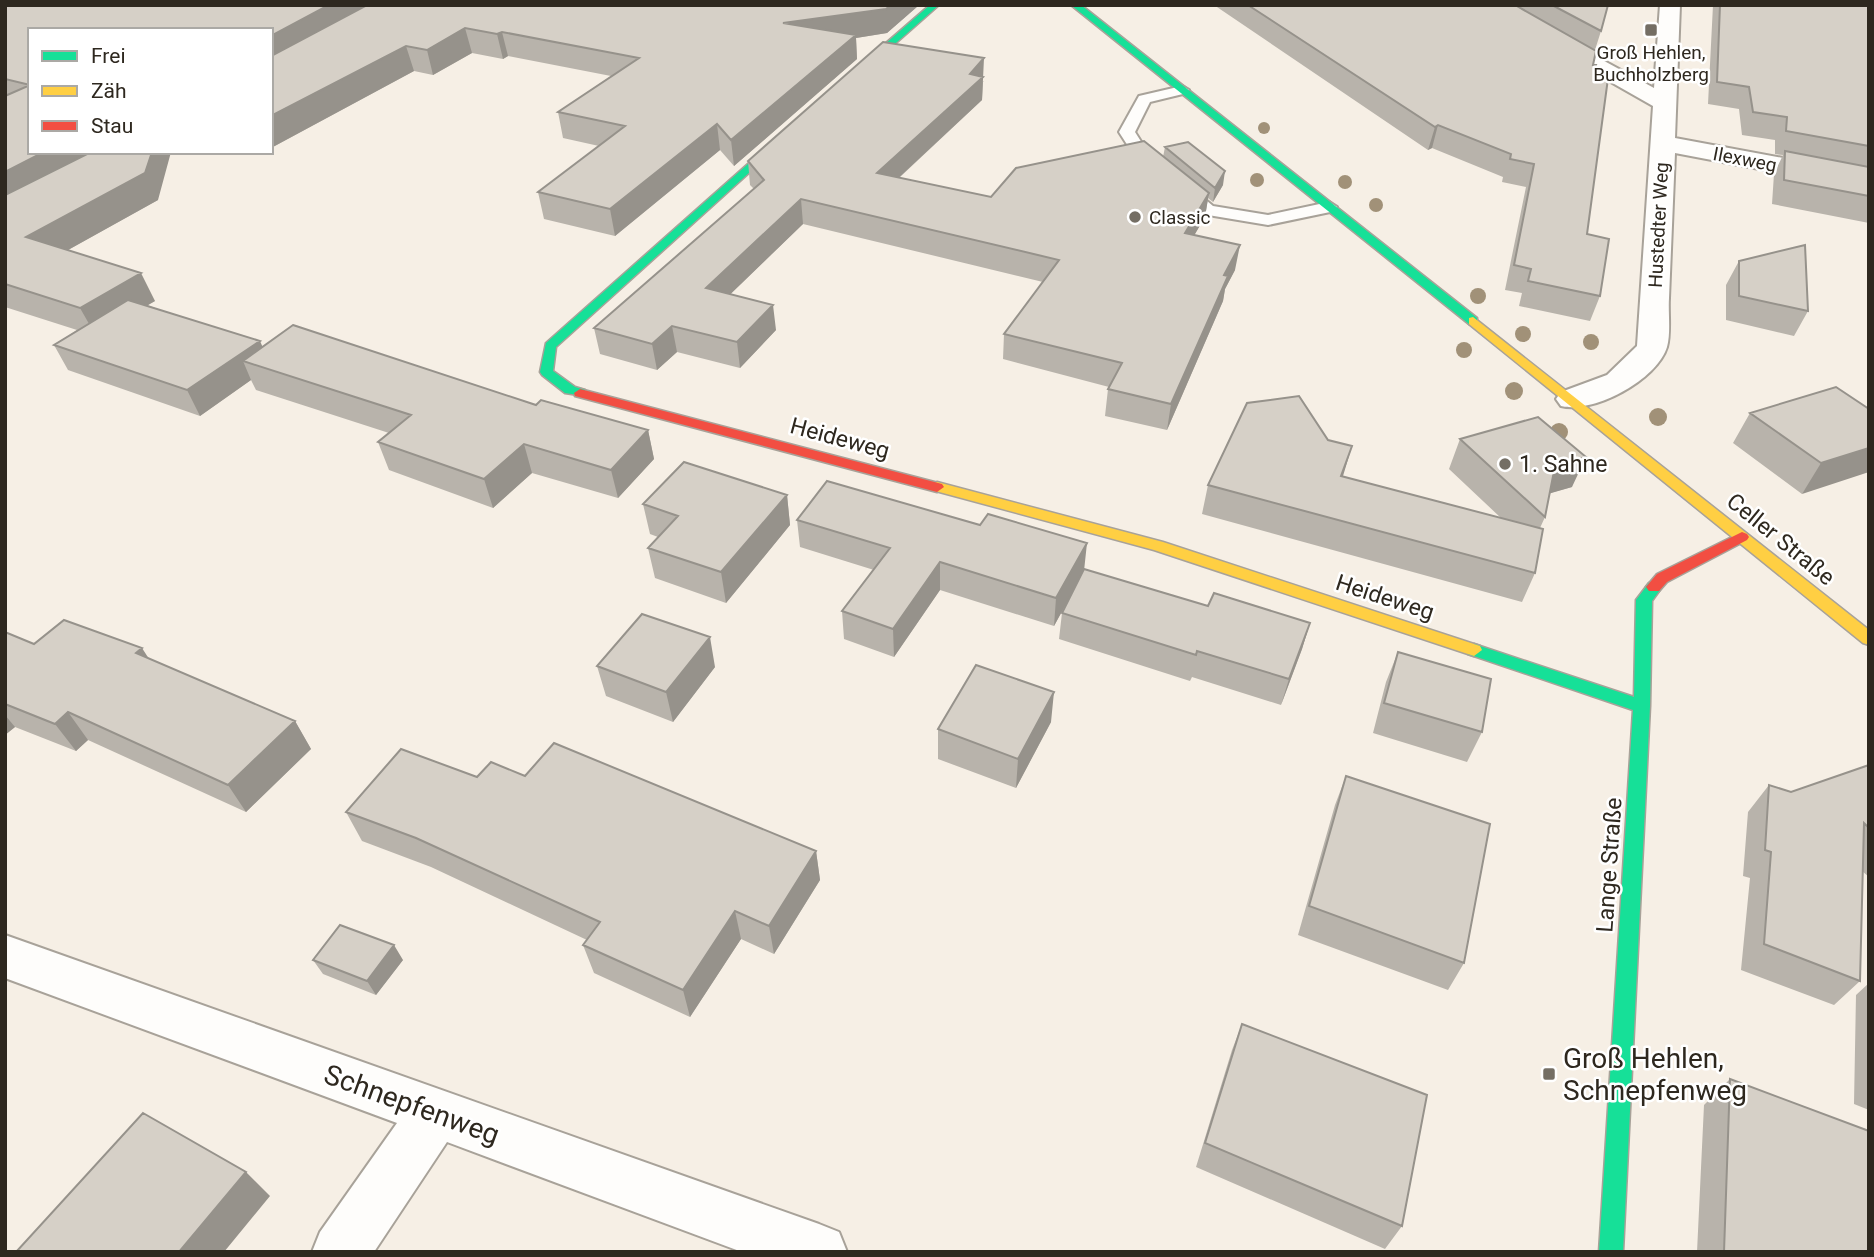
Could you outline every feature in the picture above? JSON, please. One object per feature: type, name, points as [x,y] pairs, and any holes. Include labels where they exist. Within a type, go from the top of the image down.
[{"type":"main road","points":[[837,90],[935,5]]},
{"type":"main road","name":"Celler Straße","points":[[1074,5],[1572,398],[1869,639]]},
{"type":"main road","name":"Heideweg","points":[[796,126],[550,346],[546,372],[570,390],[1158,546],[1642,706]]},
{"type":"main road","name":"Lange Straße","points":[[1611,1252],[1642,706],[1644,600],[1662,578],[1742,537]]},
{"type":"street","points":[[1485,5],[1665,103]]},
{"type":"street","name":"Hustedter Weg","points":[[1572,398],[1607,388],[1633,374],[1652,347],[1670,5]]},
{"type":"street","name":"Ilexweg","points":[[1662,143],[1869,182]]},
{"type":"street","name":"Schnepfenweg","points":[[5,956],[819,1252]]},
{"type":"street","points":[[340,1252],[436,1113]]},
{"type":"lane","points":[[1182,90],[1144,99],[1127,132],[1141,154],[1208,211],[1268,220],[1329,207]]},
{"type":"building","points":[[5,5],[329,5],[273,35],[273,28],[28,28],[28,85],[5,79]]},
{"type":"building","points":[[367,5],[891,5],[886,9],[783,23],[856,35],[731,140],[717,124],[610,209],[538,192],[625,126],[558,112],[639,58],[502,32],[497,34],[465,28],[427,50],[406,46],[273,115],[273,55]]},
{"type":"building","points":[[1248,5],[1515,5],[1596,51],[1593,65],[1596,65],[1595,69],[1609,71],[1587,234],[1609,239],[1600,296],[1528,281],[1531,269],[1514,265],[1534,164],[1510,159],[1511,154],[1438,125],[1435,127]]},
{"type":"building","points":[[1552,5],[1608,5],[1601,31]]},
{"type":"building","points":[[1720,5],[1869,5],[1869,146],[1786,131],[1787,117],[1753,112],[1749,87],[1717,82]]},
{"type":"building","points":[[883,42],[984,58],[970,74],[983,77],[877,173],[991,197],[1016,168],[1144,141],[1209,193],[1185,233],[1240,245],[1224,275],[1228,276],[1171,404],[1108,389],[1122,363],[1004,334],[1059,260],[801,199],[706,288],[773,305],[737,342],[672,326],[652,344],[594,328],[764,180],[748,161]]},
{"type":"building","points":[[28,86],[28,154],[40,154],[5,172],[5,96]]},
{"type":"building","points":[[1188,142],[1225,171],[1215,188],[1165,147]]},
{"type":"building","points":[[1785,151],[1869,167],[1869,196],[1784,180]]},
{"type":"building","points":[[87,154],[151,154],[145,173],[26,237],[141,273],[80,308],[5,284],[5,195]]},
{"type":"building","points":[[1805,245],[1808,311],[1739,296],[1739,261]]},
{"type":"building","points":[[128,300],[260,341],[187,390],[54,345]]},
{"type":"building","points":[[293,325],[536,405],[541,400],[648,430],[611,470],[524,444],[484,479],[378,442],[411,415],[243,361]]},
{"type":"building","points":[[1836,387],[1869,409],[1869,448],[1821,463],[1750,413]]},
{"type":"building","points":[[1299,396],[1328,440],[1352,446],[1341,476],[1543,529],[1535,573],[1208,485],[1247,403]]},
{"type":"building","points":[[1538,417],[1586,457],[1555,466],[1545,517],[1460,439]]},
{"type":"building","points":[[684,462],[787,495],[721,572],[648,548],[678,516],[643,504]]},
{"type":"building","points":[[827,481],[980,525],[988,514],[1087,543],[1056,598],[940,562],[893,629],[842,611],[890,548],[797,520]]},
{"type":"building","points":[[1084,569],[1208,606],[1214,593],[1310,623],[1289,679],[1197,651],[1196,655],[1062,613]]},
{"type":"building","points":[[642,614],[710,637],[666,692],[597,666]]},
{"type":"building","points":[[64,620],[142,648],[136,653],[295,721],[228,785],[68,712],[55,724],[5,704],[5,632],[34,644]]},
{"type":"building","points":[[1398,652],[1491,679],[1482,732],[1384,703]]},
{"type":"building","points":[[976,665],[1054,692],[1018,759],[938,729]]},
{"type":"building","points":[[554,743],[816,851],[769,926],[735,911],[683,990],[583,945],[600,922],[416,838],[346,812],[401,749],[477,777],[491,762],[525,776]]},
{"type":"building","points":[[1869,765],[1869,828],[1864,823],[1860,981],[1764,944],[1771,852],[1765,850],[1769,785],[1791,792]]},
{"type":"building","points":[[1346,776],[1490,824],[1464,963],[1309,906]]},
{"type":"building","points":[[340,925],[394,945],[367,981],[313,960]]},
{"type":"building","points":[[1242,1024],[1427,1095],[1402,1226],[1205,1143]]},
{"type":"building","points":[[1730,1079],[1869,1131],[1869,1252],[1724,1252]]},
{"type":"building","points":[[143,1113],[246,1172],[179,1252],[16,1252]]},
{"type":"traffic: fast","points":[[851,78],[935,5]]},
{"type":"traffic: fast","points":[[1075,5],[1473,321]]},
{"type":"traffic: fast","points":[[580,393],[570,390],[546,372],[550,346],[787,134]]},
{"type":"traffic: fast","points":[[1611,1252],[1642,706],[1644,600],[1654,587]]},
{"type":"traffic: fast","points":[[1474,650],[1642,706]]},
{"type":"traffic: slow","points":[[1473,321],[1869,639]]},
{"type":"traffic: slow","points":[[937,487],[1158,546],[1474,650]]},
{"type":"traffic: jam","points":[[580,393],[937,487]]},
{"type":"traffic: jam","points":[[1654,587],[1662,578],[1742,537]]},
{"type":"place","name":"Groß Hehlen, Buchholzberg","points":[[1651,30]]},
{"type":"place","name":"Classic","points":[[1135,217]]},
{"type":"place","name":"1. Sahne","points":[[1505,464]]},
{"type":"place","name":"Groß Hehlen, Schnepfenweg","points":[[1549,1074]]}]
